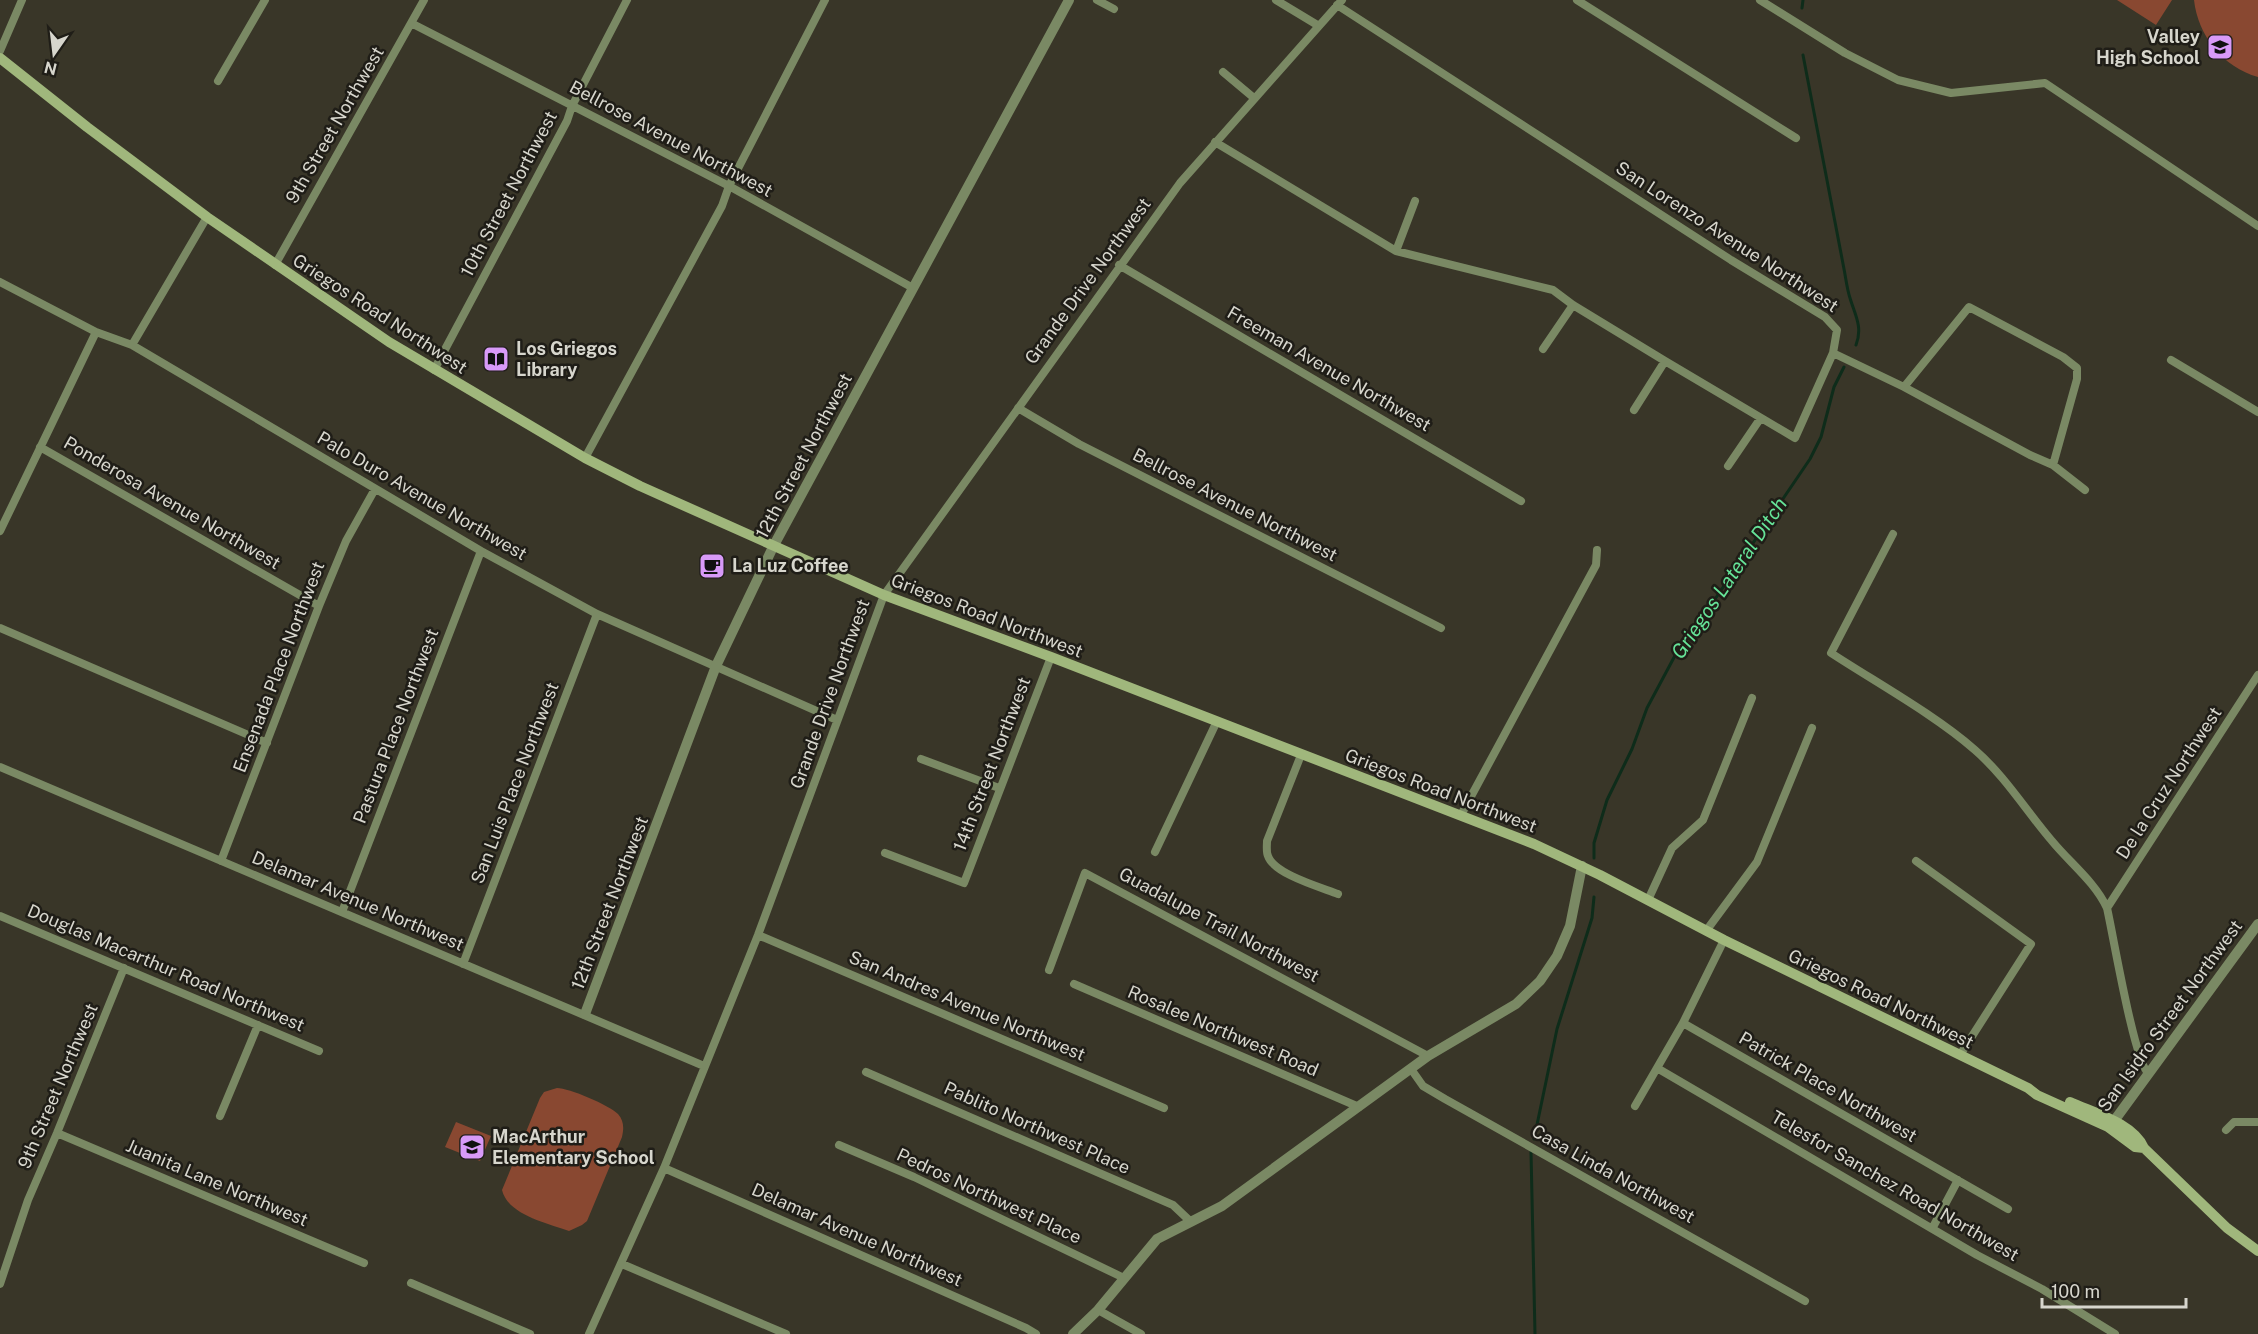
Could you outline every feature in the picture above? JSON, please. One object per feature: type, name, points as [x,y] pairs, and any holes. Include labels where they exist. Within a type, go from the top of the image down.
[{"type":"main road","name":"Griegos Road Northwest","points":[[0,58],[87,128],[275,265],[434,370],[585,458],[773,547],[884,595],[1461,815],[1582,866],[1706,931],[2028,1088],[2037,1095],[2111,1124],[2140,1139],[2144,1148],[2227,1228],[2258,1251]]},
{"type":"street","points":[[0,51],[22,0]]},
{"type":"street","points":[[218,81],[265,0]]},
{"type":"street","name":"9th Street Northwest","points":[[275,265],[424,0]]},
{"type":"street","name":"10th Street Northwest","points":[[434,370],[567,121],[572,106],[627,0]]},
{"type":"street","points":[[585,458],[722,206],[729,186],[825,0]]},
{"type":"street","name":"12th Street Northwest","points":[[585,1014],[716,666],[773,547],[1069,0]]},
{"type":"street","points":[[1097,0],[1114,9]]},
{"type":"street","points":[[1276,0],[1319,26]]},
{"type":"street","points":[[1577,0],[1796,138]]},
{"type":"street","points":[[1760,0],[1845,53],[1898,80],[1951,93],[2045,83],[2258,226]]},
{"type":"street","name":"Grande Drive Northwest","points":[[590,1334],[664,1168],[758,935],[884,595],[1180,183],[1339,2]]},
{"type":"street","name":"San Lorenzo Avenue Northwest","points":[[1339,2],[1731,260],[1825,317],[1837,330],[1833,353]]},
{"type":"street","name":"Bellrose Avenue Northwest","points":[[411,23],[729,186],[913,288]]},
{"type":"street","points":[[1224,72],[1254,98]]},
{"type":"street","points":[[1215,142],[1396,251],[1553,290],[1573,305],[1795,438],[1833,353],[1904,387],[2030,455],[2053,465],[2085,490]]},
{"type":"street","points":[[1396,251],[1415,201]]},
{"type":"street","points":[[132,345],[207,217]]},
{"type":"street","name":"Freeman Avenue Northwest","points":[[1119,265],[1521,501]]},
{"type":"street","name":"Palo Duro Avenue Northwest","points":[[0,282],[96,332],[132,345],[481,551],[597,614],[837,720]]},
{"type":"street","points":[[1543,350],[1573,305]]},
{"type":"street","points":[[1904,387],[1969,307],[2063,357],[2077,368],[2078,379],[2053,465]]},
{"type":"street","points":[[0,531],[96,332]]},
{"type":"street","points":[[2171,360],[2258,412]]},
{"type":"street","points":[[1634,410],[1665,361]]},
{"type":"street","name":"Bellrose Avenue Northwest","points":[[1018,408],[1079,444],[1441,628]]},
{"type":"street","points":[[1728,466],[1760,419]]},
{"type":"street","name":"Ponderosa Avenue Northwest","points":[[40,447],[319,606]]},
{"type":"street","name":"Ensenada Place Northwest","points":[[221,861],[319,606],[346,541],[375,489]]},
{"type":"street","points":[[1893,534],[1831,653],[1939,723],[1976,750],[2052,842],[2102,896],[2107,908],[2136,1047],[2144,1070],[2148,1073]]},
{"type":"street","points":[[1461,815],[1596,565],[1597,550]]},
{"type":"street","name":"Pastura Place Northwest","points":[[342,912],[481,551]]},
{"type":"street","name":"San Luis Place Northwest","points":[[463,964],[597,614]]},
{"type":"street","points":[[0,628],[267,743]]},
{"type":"street","name":"14th Street Northwest","points":[[885,853],[964,883],[1051,657]]},
{"type":"street","name":"De la Cruz Northwest","points":[[2107,908],[2258,675]]},
{"type":"street","points":[[1648,900],[1672,848],[1703,820],[1752,698]]},
{"type":"street","points":[[1155,852],[1217,721]]},
{"type":"street","points":[[1706,931],[1756,862],[1812,728]]},
{"type":"street","points":[[1301,755],[1267,841],[1267,855],[1274,865],[1287,873],[1338,894]]},
{"type":"street","points":[[921,759],[999,789]]},
{"type":"street","name":"Delamar Avenue Northwest","points":[[0,767],[704,1066]]},
{"type":"street","points":[[1916,861],[2031,944],[1960,1055]]},
{"type":"street","points":[[1073,1334],[1098,1310],[1157,1239],[1222,1206],[1428,1056],[1516,1004],[1540,981],[1557,956],[1570,926],[1582,866]]},
{"type":"street","name":"Guadalupe Trail Northwest","points":[[1049,970],[1085,873],[1428,1056]]},
{"type":"street","name":"Douglas Macarthur Road Northwest","points":[[0,916],[319,1052]]},
{"type":"street","name":"San Isidro Street Northwest","points":[[2111,1124],[2258,924]]},
{"type":"street","name":"San Andres Avenue Northwest","points":[[758,935],[1164,1108]]},
{"type":"street","points":[[1635,1106],[1683,1023],[1724,940]]},
{"type":"street","name":"9th Street Northwest","points":[[0,1284],[27,1200],[57,1133],[124,968]]},
{"type":"street","name":"Rosalee Northwest Road","points":[[1074,984],[1359,1107]]},
{"type":"street","name":"Patrick Place Northwest","points":[[1683,1023],[2008,1209]]},
{"type":"street","points":[[220,1116],[258,1025]]},
{"type":"street","name":"Telesfor Sanchez Road Northwest","points":[[1657,1068],[2115,1334]]},
{"type":"street","name":"Casa Linda Northwest","points":[[1411,1069],[1423,1086],[1445,1099],[1805,1301]]},
{"type":"street","name":"Pablito Northwest Place","points":[[866,1072],[1173,1205],[1191,1222]]},
{"type":"street","points":[[2226,1130],[2234,1122],[2258,1122]]},
{"type":"street","name":"Juanita Lane Northwest","points":[[57,1133],[364,1263]]},
{"type":"street","name":"Pedros Northwest Place","points":[[839,1145],[914,1177],[1124,1278]]},
{"type":"street","name":"Delamar Avenue Northwest","points":[[664,1168],[1036,1334]]},
{"type":"street","points":[[1933,1227],[1958,1180]]},
{"type":"street","points":[[622,1264],[786,1334]]},
{"type":"street","points":[[411,1283],[530,1334]]},
{"type":"street","points":[[1098,1310],[1141,1334]]},
{"type":"shaded area","points":[[2117,0],[2172,0],[2156,25]]},
{"type":"shaded area","points":[[2194,0],[2258,0],[2258,77],[2234,66],[2214,48],[2201,26]]},
{"type":"shaded area","points":[[557,1088],[579,1094],[606,1106],[618,1114],[623,1125],[622,1137],[587,1221],[569,1231],[520,1212],[506,1199],[502,1190],[540,1098],[544,1092]]},
{"type":"shaded area","points":[[456,1122],[491,1136],[480,1161],[445,1147]]},
{"type":"waterway","name":"Griegos Lateral Ditch","points":[[1802,8],[1803,0]]},
{"type":"waterway","name":"Griegos Lateral Ditch","points":[[1803,55],[1847,288],[1858,321],[1859,332],[1856,345]]},
{"type":"waterway","name":"Griegos Lateral Ditch","points":[[1594,858],[1594,843],[1607,800],[1632,749],[1647,708],[1686,635],[1711,605],[1810,459],[1821,437],[1834,387],[1844,367]]},
{"type":"waterway","name":"Griegos Lateral Ditch","points":[[1534,1139],[1557,1029],[1592,918],[1594,897]]},
{"type":"waterway","name":"Griegos Lateral Ditch","points":[[1531,1152],[1535,1334]]},
{"type":"place","name":"Valley High School","points":[[2220,47]]},
{"type":"place","name":"Los Griegos Library","points":[[496,359]]},
{"type":"place","name":"La Luz Coffee","points":[[712,566]]},
{"type":"place","name":"MacArthur Elementary School","points":[[472,1147]]}]
